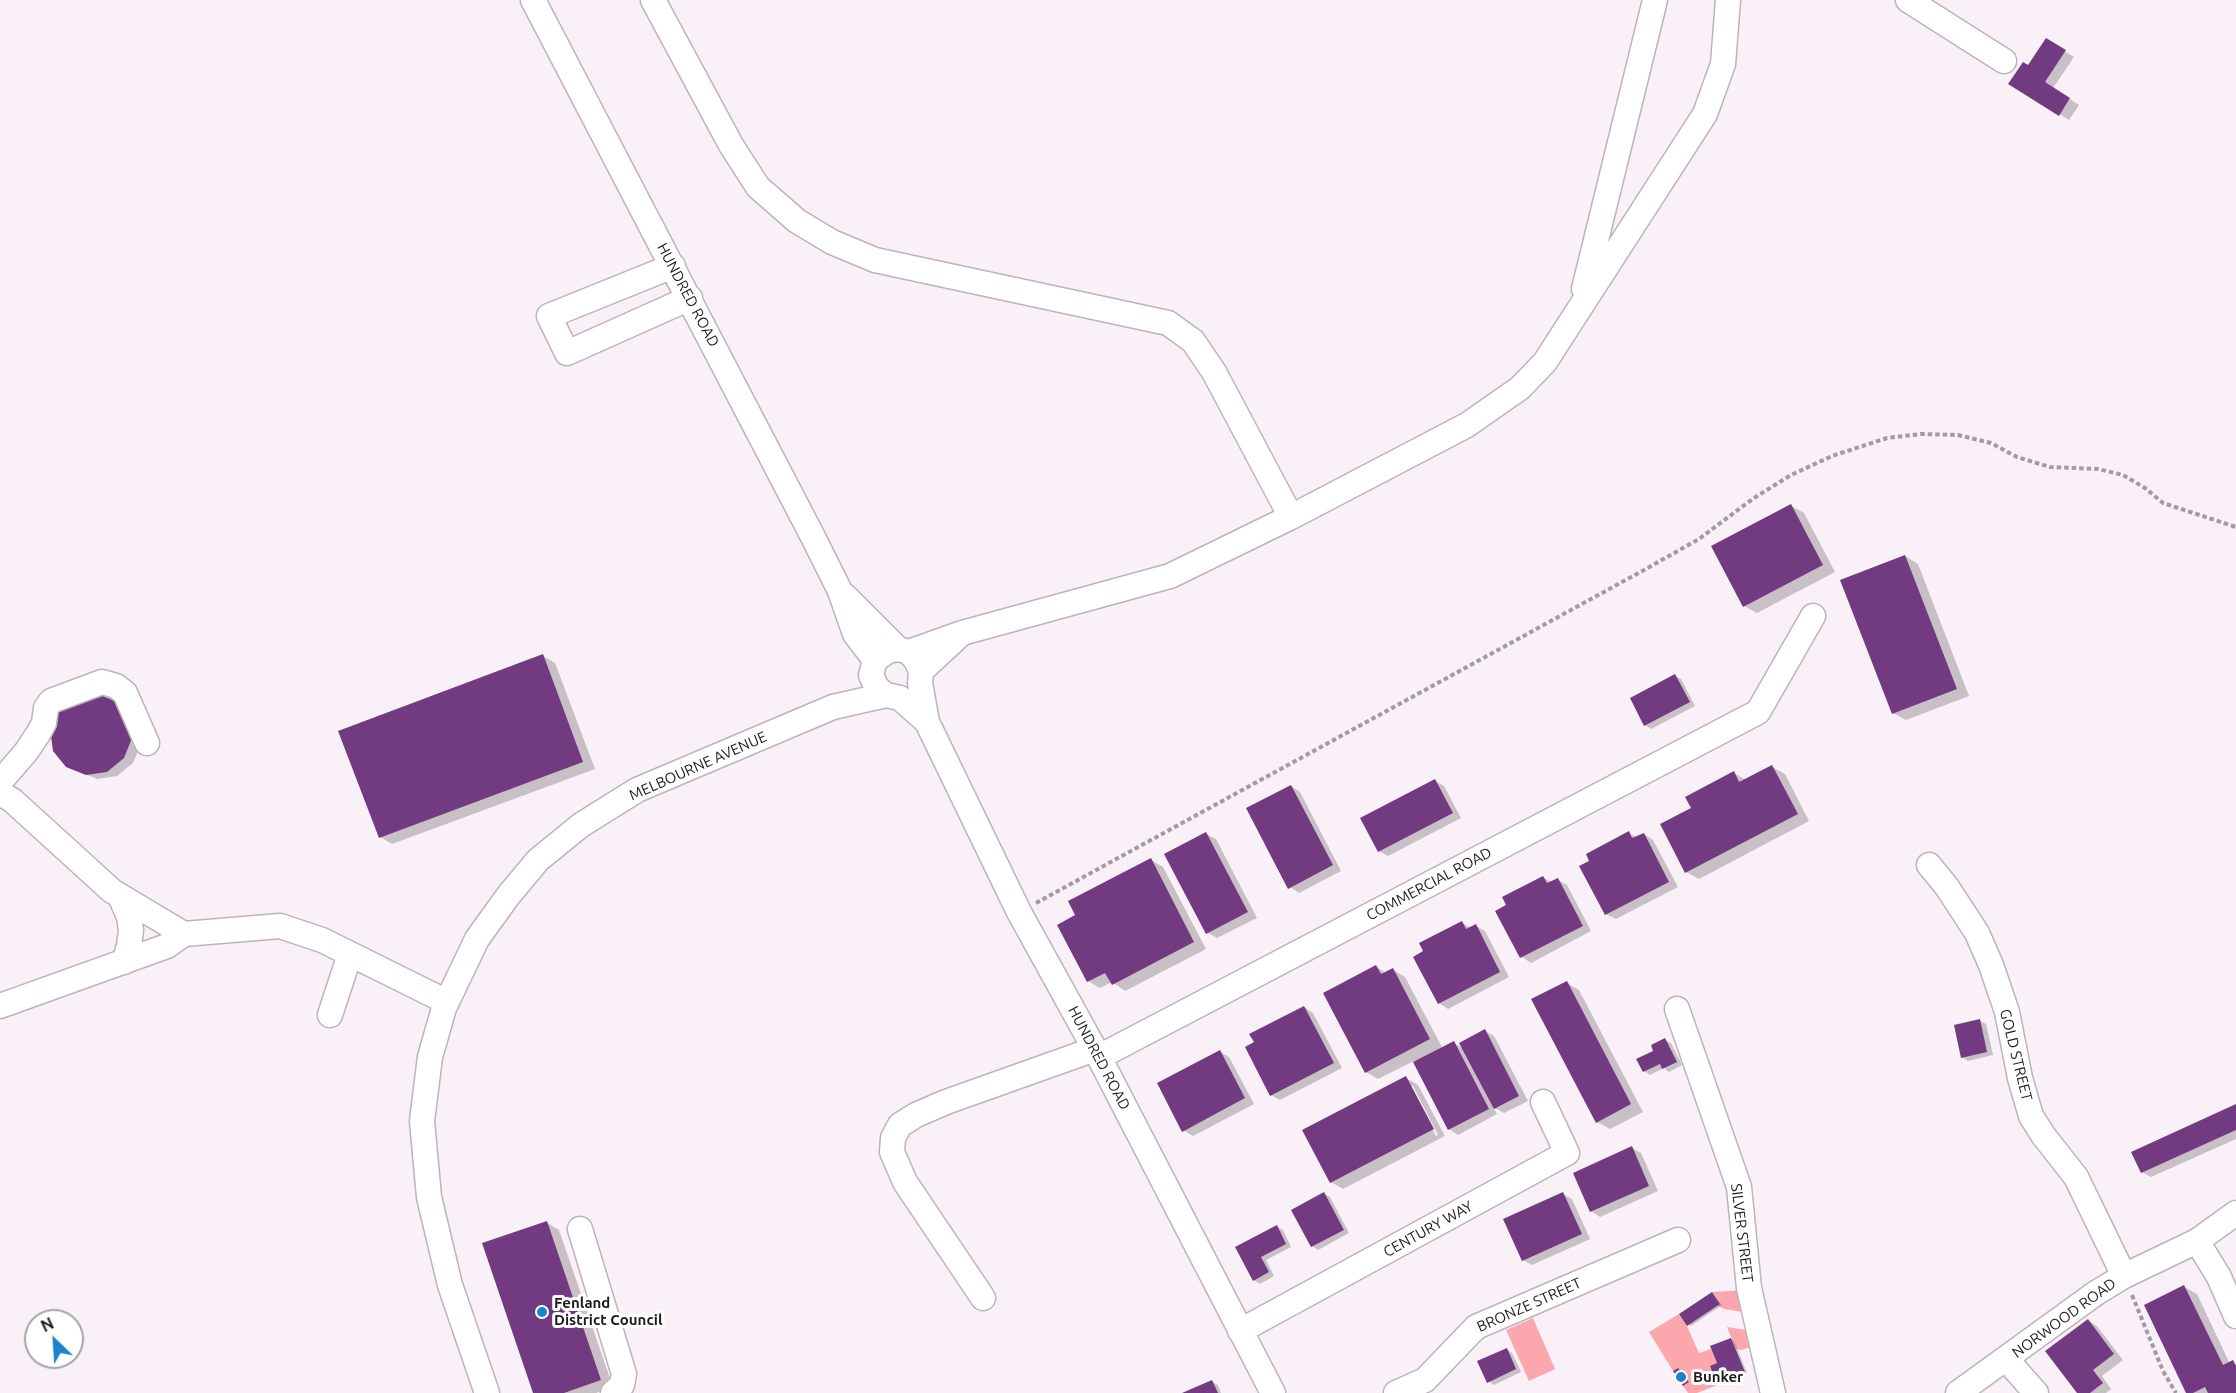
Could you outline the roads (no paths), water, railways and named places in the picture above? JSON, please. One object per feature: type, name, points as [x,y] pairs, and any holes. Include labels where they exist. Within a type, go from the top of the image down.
[{"type":"street","name":"HUNDRED ROAD","points":[[533,0],[690,298],[840,591],[855,634],[873,668],[877,688],[893,696],[927,722]]},
{"type":"street","points":[[652,0],[731,145],[758,187],[797,220],[832,242],[875,260],[1168,323],[1192,341],[1214,372],[1291,516]]},
{"type":"street","points":[[1580,308],[1654,0]]},
{"type":"street","points":[[912,664],[962,633],[1170,576],[1467,425],[1520,388],[1545,363],[1705,114],[1723,64],[1728,0]]},
{"type":"street","points":[[1908,0],[2004,62]]},
{"type":"street","points":[[673,266],[549,316],[567,353],[690,298]]},
{"type":"street","name":"HUNDRED ROAD","points":[[840,591],[912,664],[927,722],[1019,912],[1097,1053],[1272,1393]]},
{"type":"street","name":"COMMERCIAL ROAD","points":[[983,1298],[905,1182],[892,1152],[893,1138],[900,1125],[936,1106],[1097,1053],[1758,712],[1813,616]]},
{"type":"street","points":[[873,668],[888,651],[912,664]]},
{"type":"street","points":[[893,696],[911,693],[912,664]]},
{"type":"street","name":"MELBOURNE AVENUE","points":[[833,707],[873,668]]},
{"type":"street","points":[[0,782],[32,743],[44,723],[46,708],[51,701],[102,682],[116,686],[125,693],[147,743]]},
{"type":"street","name":"MELBOURNE AVENUE","points":[[487,1393],[450,1285],[429,1197],[422,1121],[430,1057],[447,1002],[477,939],[538,860],[581,825],[638,790],[833,707],[893,696]]},
{"type":"street","points":[[0,793],[12,800],[112,891],[184,934]]},
{"type":"street","name":"GOLD STREET","points":[[1929,865],[1947,887],[1977,933],[1991,965],[2007,1012],[2020,1078],[2031,1116],[2043,1136],[2076,1177],[2124,1276]]},
{"type":"street","points":[[120,896],[129,917],[131,930],[124,962]]},
{"type":"street","points":[[0,1006],[167,946],[184,934],[280,926],[322,940],[447,1002]]},
{"type":"street","points":[[330,1015],[350,954]]},
{"type":"street","name":"SILVER STREET","points":[[1677,1008],[1739,1187],[1749,1288],[1773,1393]]},
{"type":"street","name":"CENTURY WAY","points":[[1240,1331],[1567,1153],[1543,1102]]},
{"type":"street","name":"NORWOOD ROAD","points":[[1958,1393],[2057,1320],[2124,1276],[2197,1241],[2236,1213]]},
{"type":"street","points":[[580,1229],[624,1374],[622,1385],[613,1393]]},
{"type":"street","name":"BRONZE STREET","points":[[1396,1393],[1425,1380],[1476,1328],[1678,1240]]},
{"type":"street","points":[[2197,1241],[2219,1277],[2236,1316]]},
{"type":"street","points":[[2006,1359],[2036,1393]]},
{"type":"place","name":"Fenland District Council","points":[[542,1312]]},
{"type":"place","name":"Bunker","points":[[1681,1377]]}]
